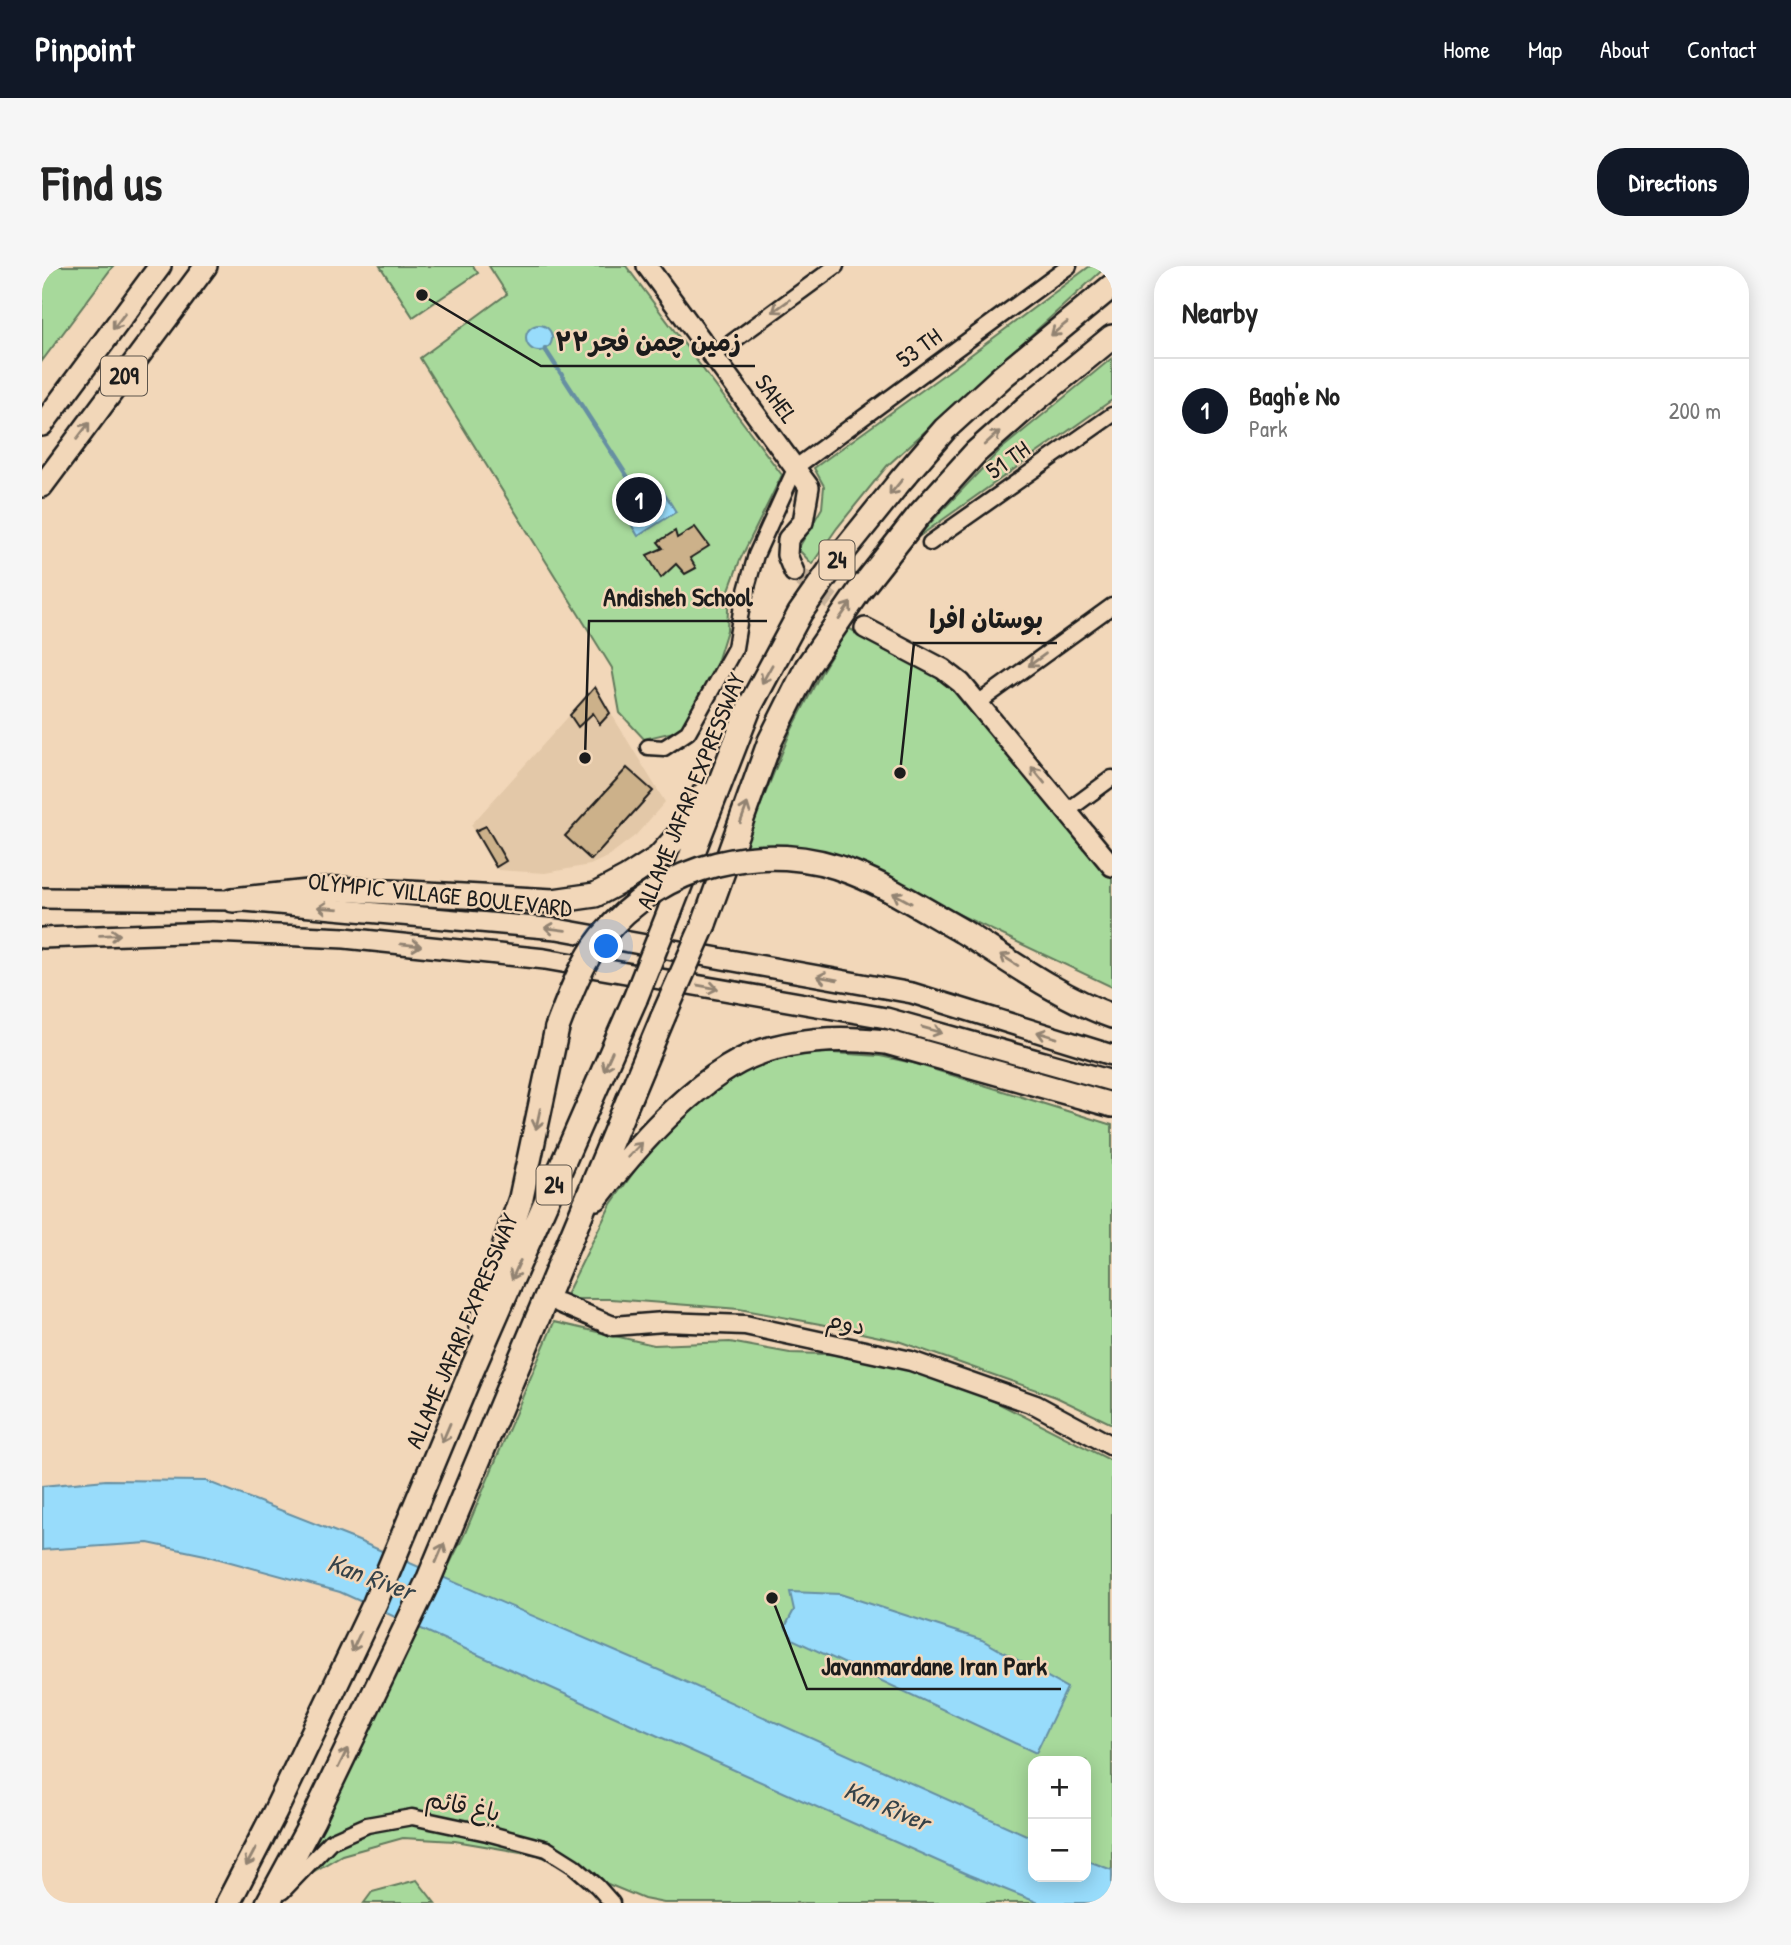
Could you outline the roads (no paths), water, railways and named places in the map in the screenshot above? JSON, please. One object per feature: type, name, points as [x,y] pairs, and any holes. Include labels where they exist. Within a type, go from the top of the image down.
[{"type":"highway","name":"ALLAME JAFARI EXPRESSWAY","points":[[228,1903],[275,1812],[375,1603],[472,1370],[635,999],[750,706],[800,613],[839,557],[945,429],[1003,376],[1112,286]]},
{"type":"highway","name":"24","points":[[270,1903],[428,1581],[704,924],[770,741],[807,667],[860,590],[919,515],[976,452],[1112,337]]},
{"type":"highway","points":[[233,900],[337,889],[553,901],[595,895],[658,858],[684,829],[750,706]]},
{"type":"highway","points":[[472,1370],[488,1293],[521,1198],[557,1028],[582,969],[601,937],[629,909],[680,876],[705,866],[771,857],[809,860],[852,872],[962,931],[1051,986],[1099,1012],[1112,1016]]},
{"type":"highway","points":[[577,1223],[628,1157],[687,1098],[736,1063],[771,1048],[849,1038],[886,1042],[1112,1105]]},
{"type":"main road","name":"209","points":[[42,425],[160,266]]},
{"type":"main road","name":"209","points":[[42,485],[206,266]]},
{"type":"main road","name":"SAHEL","points":[[647,266],[809,487],[803,522],[788,539],[787,555],[794,572]]},
{"type":"main road","points":[[865,628],[943,669],[961,683],[1112,866]]},
{"type":"main road","name":"OLYMPIC VILLAGE BOULEVARD","points":[[42,898],[233,900],[557,929],[912,993],[1112,1055]]},
{"type":"main road","points":[[42,937],[212,932],[345,938],[545,959],[886,1018],[1112,1081]]},
{"type":"street","points":[[713,356],[836,266]]},
{"type":"street","name":"53 TH","points":[[796,467],[1069,266]]},
{"type":"street","name":"51 TH","points":[[930,543],[1112,415]]},
{"type":"street","points":[[648,747],[664,748],[688,732],[735,648],[742,605],[756,555],[796,467]]},
{"type":"street","points":[[978,703],[1112,606]]},
{"type":"street","points":[[1067,811],[1112,778]]},
{"type":"street","name":"دوم","points":[[559,1303],[613,1326],[664,1322],[745,1325],[911,1361],[1036,1405],[1112,1446]]},
{"type":"street","name":"باغ قائم","points":[[270,1903],[331,1841],[367,1825],[412,1817],[547,1849],[574,1866],[612,1903]]},
{"type":"water","points":[[539,325],[548,329],[552,338],[548,347],[539,351],[530,347],[526,338],[530,329]]},
{"type":"water","points":[[660,486],[676,512],[638,536],[622,509],[646,491]]},
{"type":"water","name":"Kan River","points":[[106,1480],[206,1481],[354,1539],[668,1674],[1028,1836],[1028,1882],[1091,1882],[1091,1862],[1112,1870],[1112,1903],[1039,1903],[969,1875],[340,1592],[205,1555],[148,1543],[42,1550],[42,1486]]},
{"type":"water","points":[[790,1592],[840,1594],[982,1640],[1067,1688],[1036,1753],[794,1640],[785,1627],[794,1610]]},
{"type":"waterway","points":[[545,349],[640,496]]},
{"type":"tunnel","points":[[794,572],[865,628]]},
{"type":"place","name":"زمین چمن فجر۲۲","points":[[422,295]]},
{"type":"place","name":"Bagh'e No","points":[[639,500]]},
{"type":"place","name":"Andisheh School","points":[[585,758]]},
{"type":"place","name":"بوستان افرا","points":[[900,773]]},
{"type":"place","name":"Javanmardane Iran Park","points":[[772,1598]]}]
